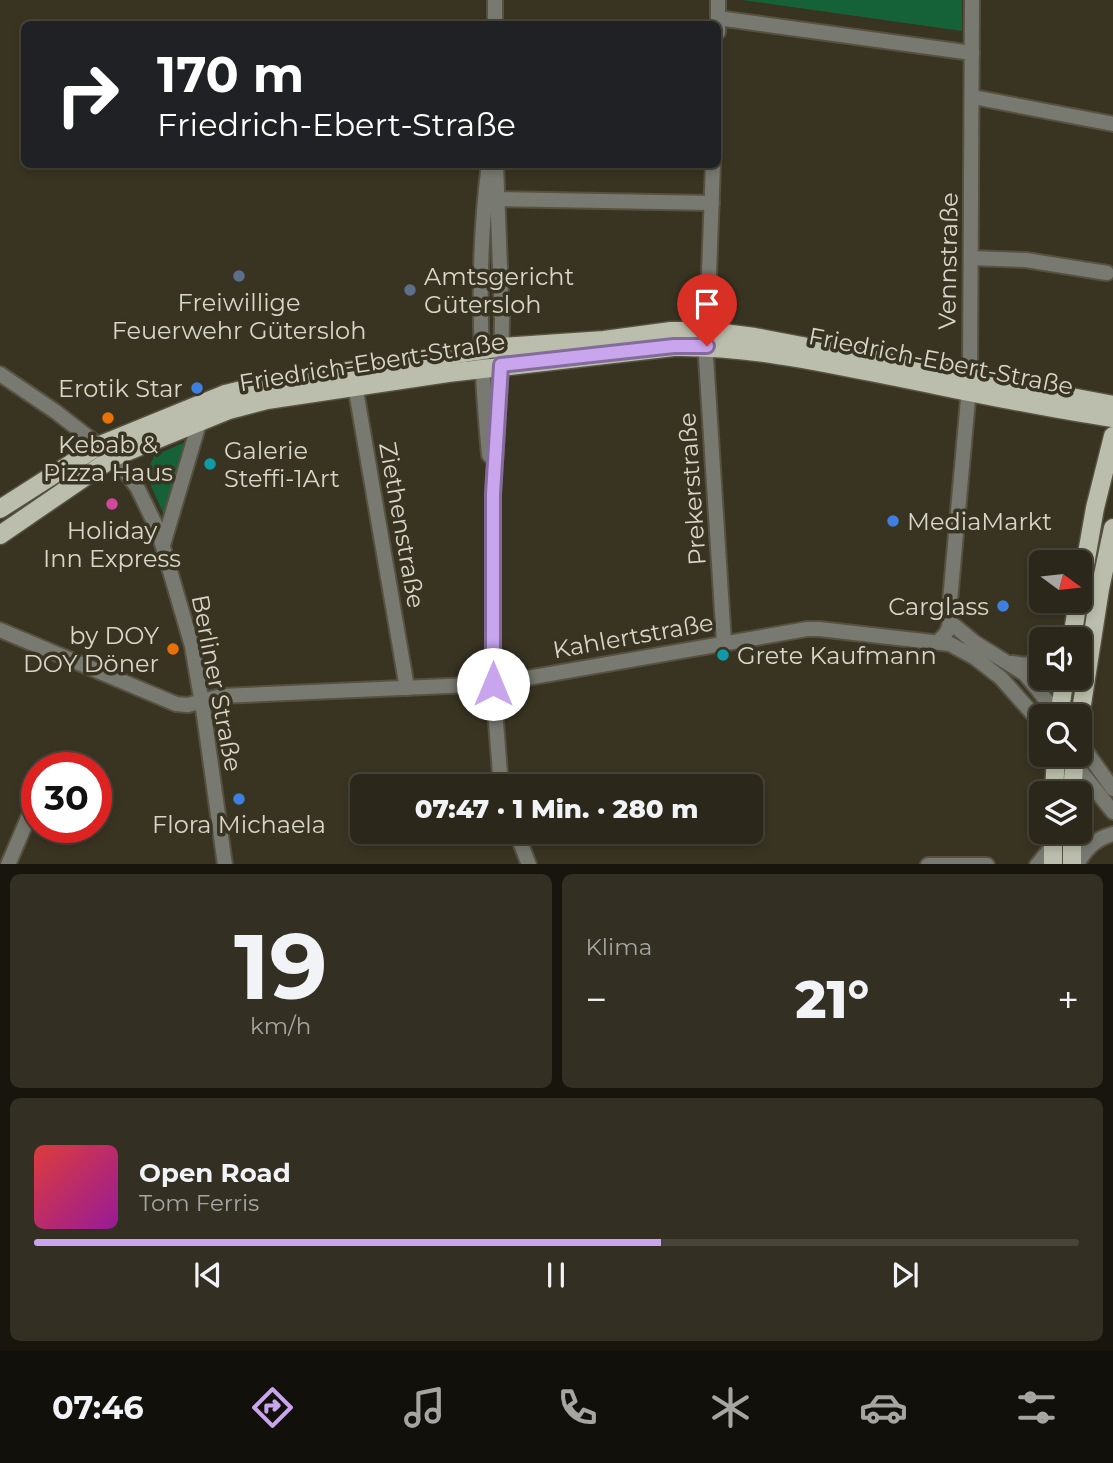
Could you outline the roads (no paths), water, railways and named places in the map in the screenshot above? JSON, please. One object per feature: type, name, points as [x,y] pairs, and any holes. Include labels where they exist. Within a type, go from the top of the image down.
[{"type":"main road","name":"Friedrich-Ebert-Straße","points":[[0,509],[107,451],[225,394],[267,384],[354,378],[481,359],[502,347],[604,340],[671,331],[707,339]]},
{"type":"main road","name":"Friedrich-Ebert-Straße","points":[[481,359],[501,365],[674,346],[707,339],[755,337],[1113,418]]},
{"type":"main road","name":"Friedrich-Ebert-Straße","points":[[0,535],[107,451],[229,410],[354,378]]},
{"type":"main road","name":"Friedrich-Ebert-Straße","points":[[969,384],[1113,405]]},
{"type":"main road","points":[[1088,550],[1113,436]]},
{"type":"main road","points":[[1082,704],[1100,589],[1113,528]]},
{"type":"main road","points":[[1053,844],[1053,864]]},
{"type":"main road","points":[[1073,844],[1074,864]]},
{"type":"street","points":[[495,0],[495,21]]},
{"type":"street","points":[[718,0],[718,21]]},
{"type":"street","name":"Vennstraße","points":[[951,623],[949,612],[969,384],[972,0]]},
{"type":"street","points":[[721,25],[972,53]]},
{"type":"street","points":[[972,97],[1113,124]]},
{"type":"street","points":[[489,168],[502,347],[493,494],[493,684],[500,774]]},
{"type":"street","points":[[493,494],[481,359],[496,168]]},
{"type":"street","name":"Prekerstraße","points":[[713,168],[707,339],[724,643]]},
{"type":"street","points":[[492,199],[712,208]]},
{"type":"street","points":[[971,258],[1026,260],[1107,273]]},
{"type":"street","name":"Berliner Straße","points":[[0,374],[38,398],[107,451],[137,486],[158,530],[192,646],[225,864]]},
{"type":"street","name":"Ziethenstraße","points":[[354,378],[407,688]]},
{"type":"street","points":[[163,545],[200,420]]},
{"type":"street","points":[[937,642],[945,636],[951,623],[974,642],[1025,674],[1049,704]]},
{"type":"street","name":"Kahlertstraße","points":[[0,630],[176,704],[188,705],[221,696],[493,684],[807,629],[950,644],[965,650],[989,668],[1029,709]]},
{"type":"street","points":[[1009,663],[1029,664]]},
{"type":"street","points":[[1092,760],[1113,789]]},
{"type":"street","points":[[1079,767],[1113,812]]},
{"type":"street","points":[[8,864],[21,834]]},
{"type":"street","points":[[1074,864],[1083,852],[1100,838],[1113,834]]},
{"type":"street","points":[[521,844],[529,864]]},
{"type":"street","points":[[1037,864],[1049,844]]},
{"type":"street","points":[[928,864],[987,864]]},
{"type":"place","name":"Freiwillige Feuerwehr Gütersloh","points":[[239,276]]},
{"type":"place","name":"Amtsgericht Gütersloh","points":[[410,290]]},
{"type":"place","name":"Erotik Star","points":[[197,388]]},
{"type":"place","name":"Kebab & Pizza Haus","points":[[108,418]]},
{"type":"place","name":"Galerie Steffi-1Art","points":[[210,464]]},
{"type":"place","name":"Holiday Inn Express","points":[[112,504]]},
{"type":"place","name":"MediaMarkt","points":[[893,521]]},
{"type":"place","name":"Carglass","points":[[1003,606]]},
{"type":"place","name":"by DOY DOY Döner","points":[[173,649]]},
{"type":"place","name":"Grete Kaufmann","points":[[723,655]]},
{"type":"place","name":"Flora Michaela","points":[[239,799]]}]
